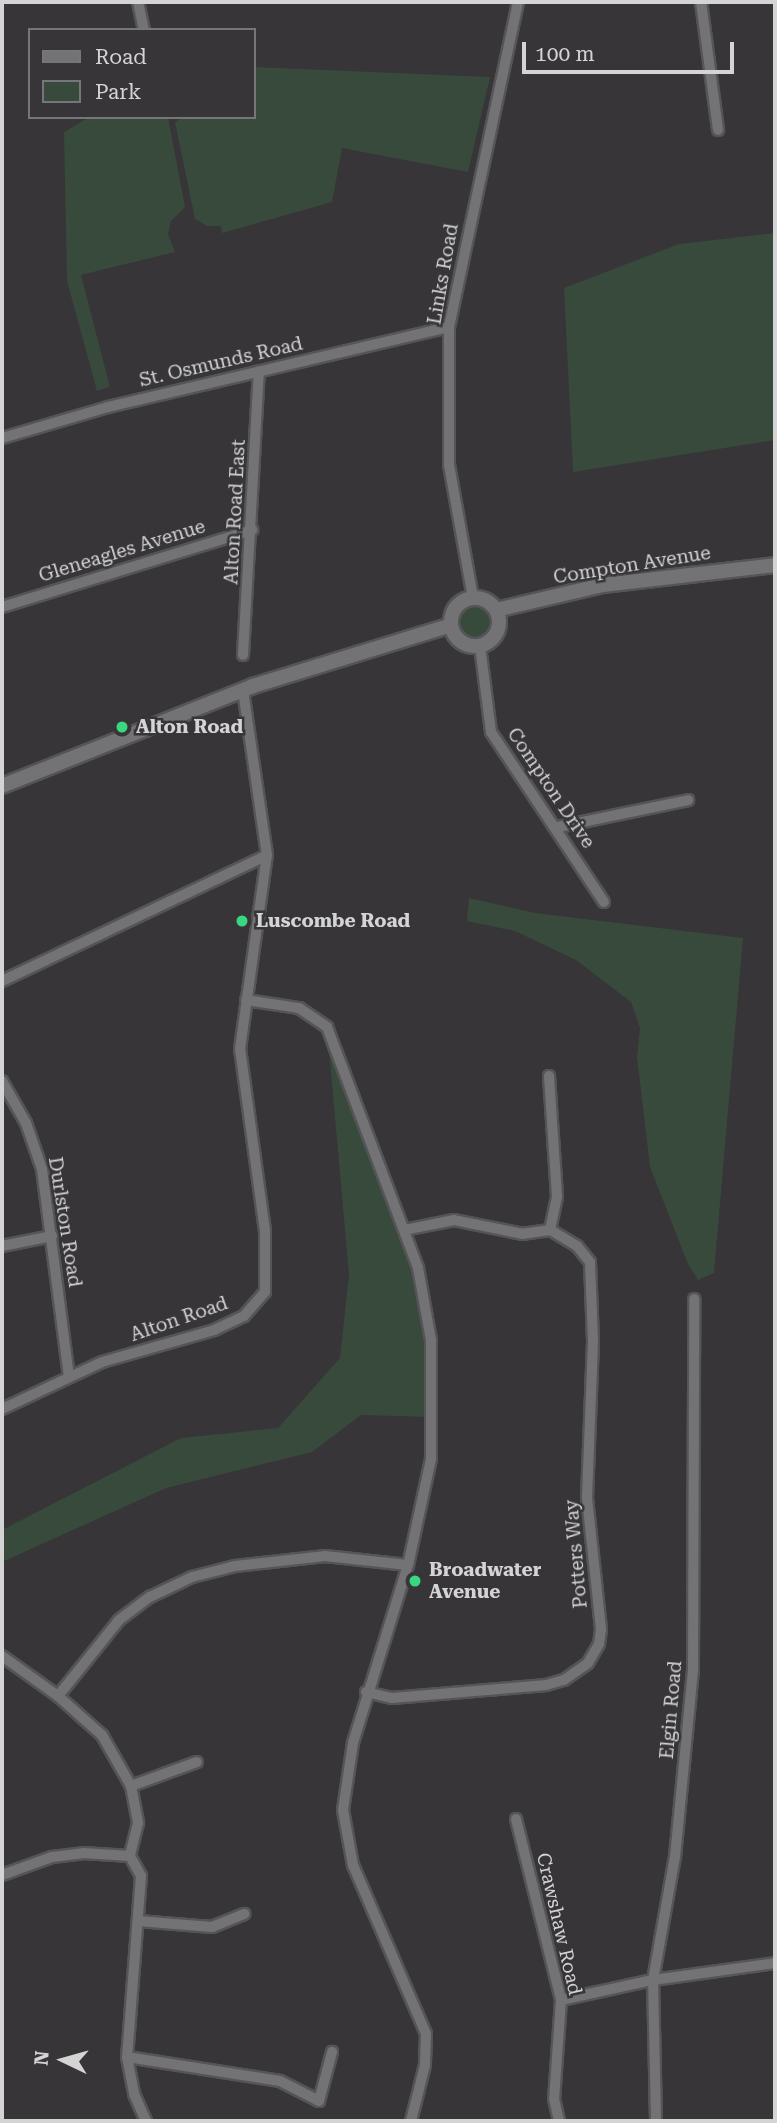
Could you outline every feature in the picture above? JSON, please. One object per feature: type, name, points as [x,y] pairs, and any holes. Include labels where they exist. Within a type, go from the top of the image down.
[{"type":"street","points":[[138,2],[144,28]]},
{"type":"street","name":"Links Road","points":[[473,598],[449,465],[449,327],[518,2]]},
{"type":"street","points":[[701,2],[718,130]]},
{"type":"street","name":"St. Osmunds Road","points":[[2,438],[259,371],[449,327]]},
{"type":"street","name":"Alton Road East","points":[[243,655],[259,371]]},
{"type":"street","name":"Gleneagles Avenue","points":[[2,607],[252,530]]},
{"type":"street","name":"Compton Avenue","points":[[496,610],[603,586],[775,565]]},
{"type":"street","points":[[473,598],[489,602],[496,610],[497,634],[480,646],[463,643],[451,625],[454,610],[473,598]]},
{"type":"street","points":[[2,786],[243,691],[451,625]]},
{"type":"street","name":"Compton Drive","points":[[480,646],[491,732],[558,827],[604,902]]},
{"type":"street","name":"Alton Road","points":[[2,1409],[69,1376],[214,1330],[244,1316],[265,1292],[265,1231],[240,1049],[267,855],[243,691]]},
{"type":"street","points":[[558,827],[688,800]]},
{"type":"street","points":[[2,981],[267,855]]},
{"type":"street","points":[[246,1000],[299,1008],[327,1027],[418,1268],[431,1340],[430,1459],[408,1566],[366,1692],[344,1810],[354,1865],[426,2034],[425,2065],[411,2121]]},
{"type":"street","points":[[405,1230],[454,1220],[523,1234],[550,1230],[557,1197],[549,1076]]},
{"type":"street","name":"Durlston Road","points":[[2,1081],[26,1124],[42,1169],[69,1376]]},
{"type":"street","name":"Potters Way","points":[[366,1692],[392,1698],[546,1685],[587,1663],[599,1644],[587,1498],[593,1272],[577,1246],[550,1230]]},
{"type":"street","points":[[2,1246],[52,1236]]},
{"type":"street","name":"Elgin Road","points":[[656,2121],[653,1980],[675,1857],[693,1670],[694,1299]]},
{"type":"street","points":[[58,1696],[119,1620],[150,1597],[192,1577],[235,1566],[325,1556],[408,1566]]},
{"type":"street","points":[[2,1656],[58,1696],[102,1735],[131,1786],[138,1823],[130,1856],[141,1876],[127,2057],[134,2094],[146,2121]]},
{"type":"street","points":[[131,1786],[197,1762]]},
{"type":"street","name":"Crawshaw Road","points":[[516,1819],[561,2000],[554,2099],[559,2121]]},
{"type":"street","points":[[2,1875],[52,1857],[83,1853],[130,1856]]},
{"type":"street","points":[[138,1921],[212,1927],[244,1914]]},
{"type":"street","points":[[561,2000],[653,1980],[775,1963]]},
{"type":"street","points":[[127,2057],[280,2081],[319,2101],[332,2052]]},
{"type":"green space","points":[[256,67],[490,77],[468,172],[342,148],[332,202],[222,233],[221,226],[207,226],[195,219],[175,122],[180,119],[256,119]]},
{"type":"green space","points":[[87,119],[168,119],[185,207],[171,221],[168,234],[175,252],[81,275],[110,387],[97,391],[67,281],[64,132]]},
{"type":"green space","points":[[775,233],[775,440],[573,472],[564,288],[679,244]]},
{"type":"green space","points":[[475,598],[492,605],[499,622],[492,639],[475,646],[458,639],[451,622],[458,605]]},
{"type":"green space","points":[[469,898],[535,913],[743,938],[714,1273],[698,1280],[688,1264],[650,1167],[637,1057],[640,1028],[631,1002],[576,960],[515,931],[467,921]]},
{"type":"green space","points":[[327,1027],[405,1230],[431,1340],[431,1417],[361,1415],[312,1452],[166,1488],[2,1562],[2,1530],[181,1438],[278,1428],[340,1358],[349,1275]]},
{"type":"place","name":"Alton Road","points":[[122,727]]},
{"type":"place","name":"Luscombe Road","points":[[242,921]]},
{"type":"place","name":"Broadwater Avenue","points":[[415,1581]]}]
